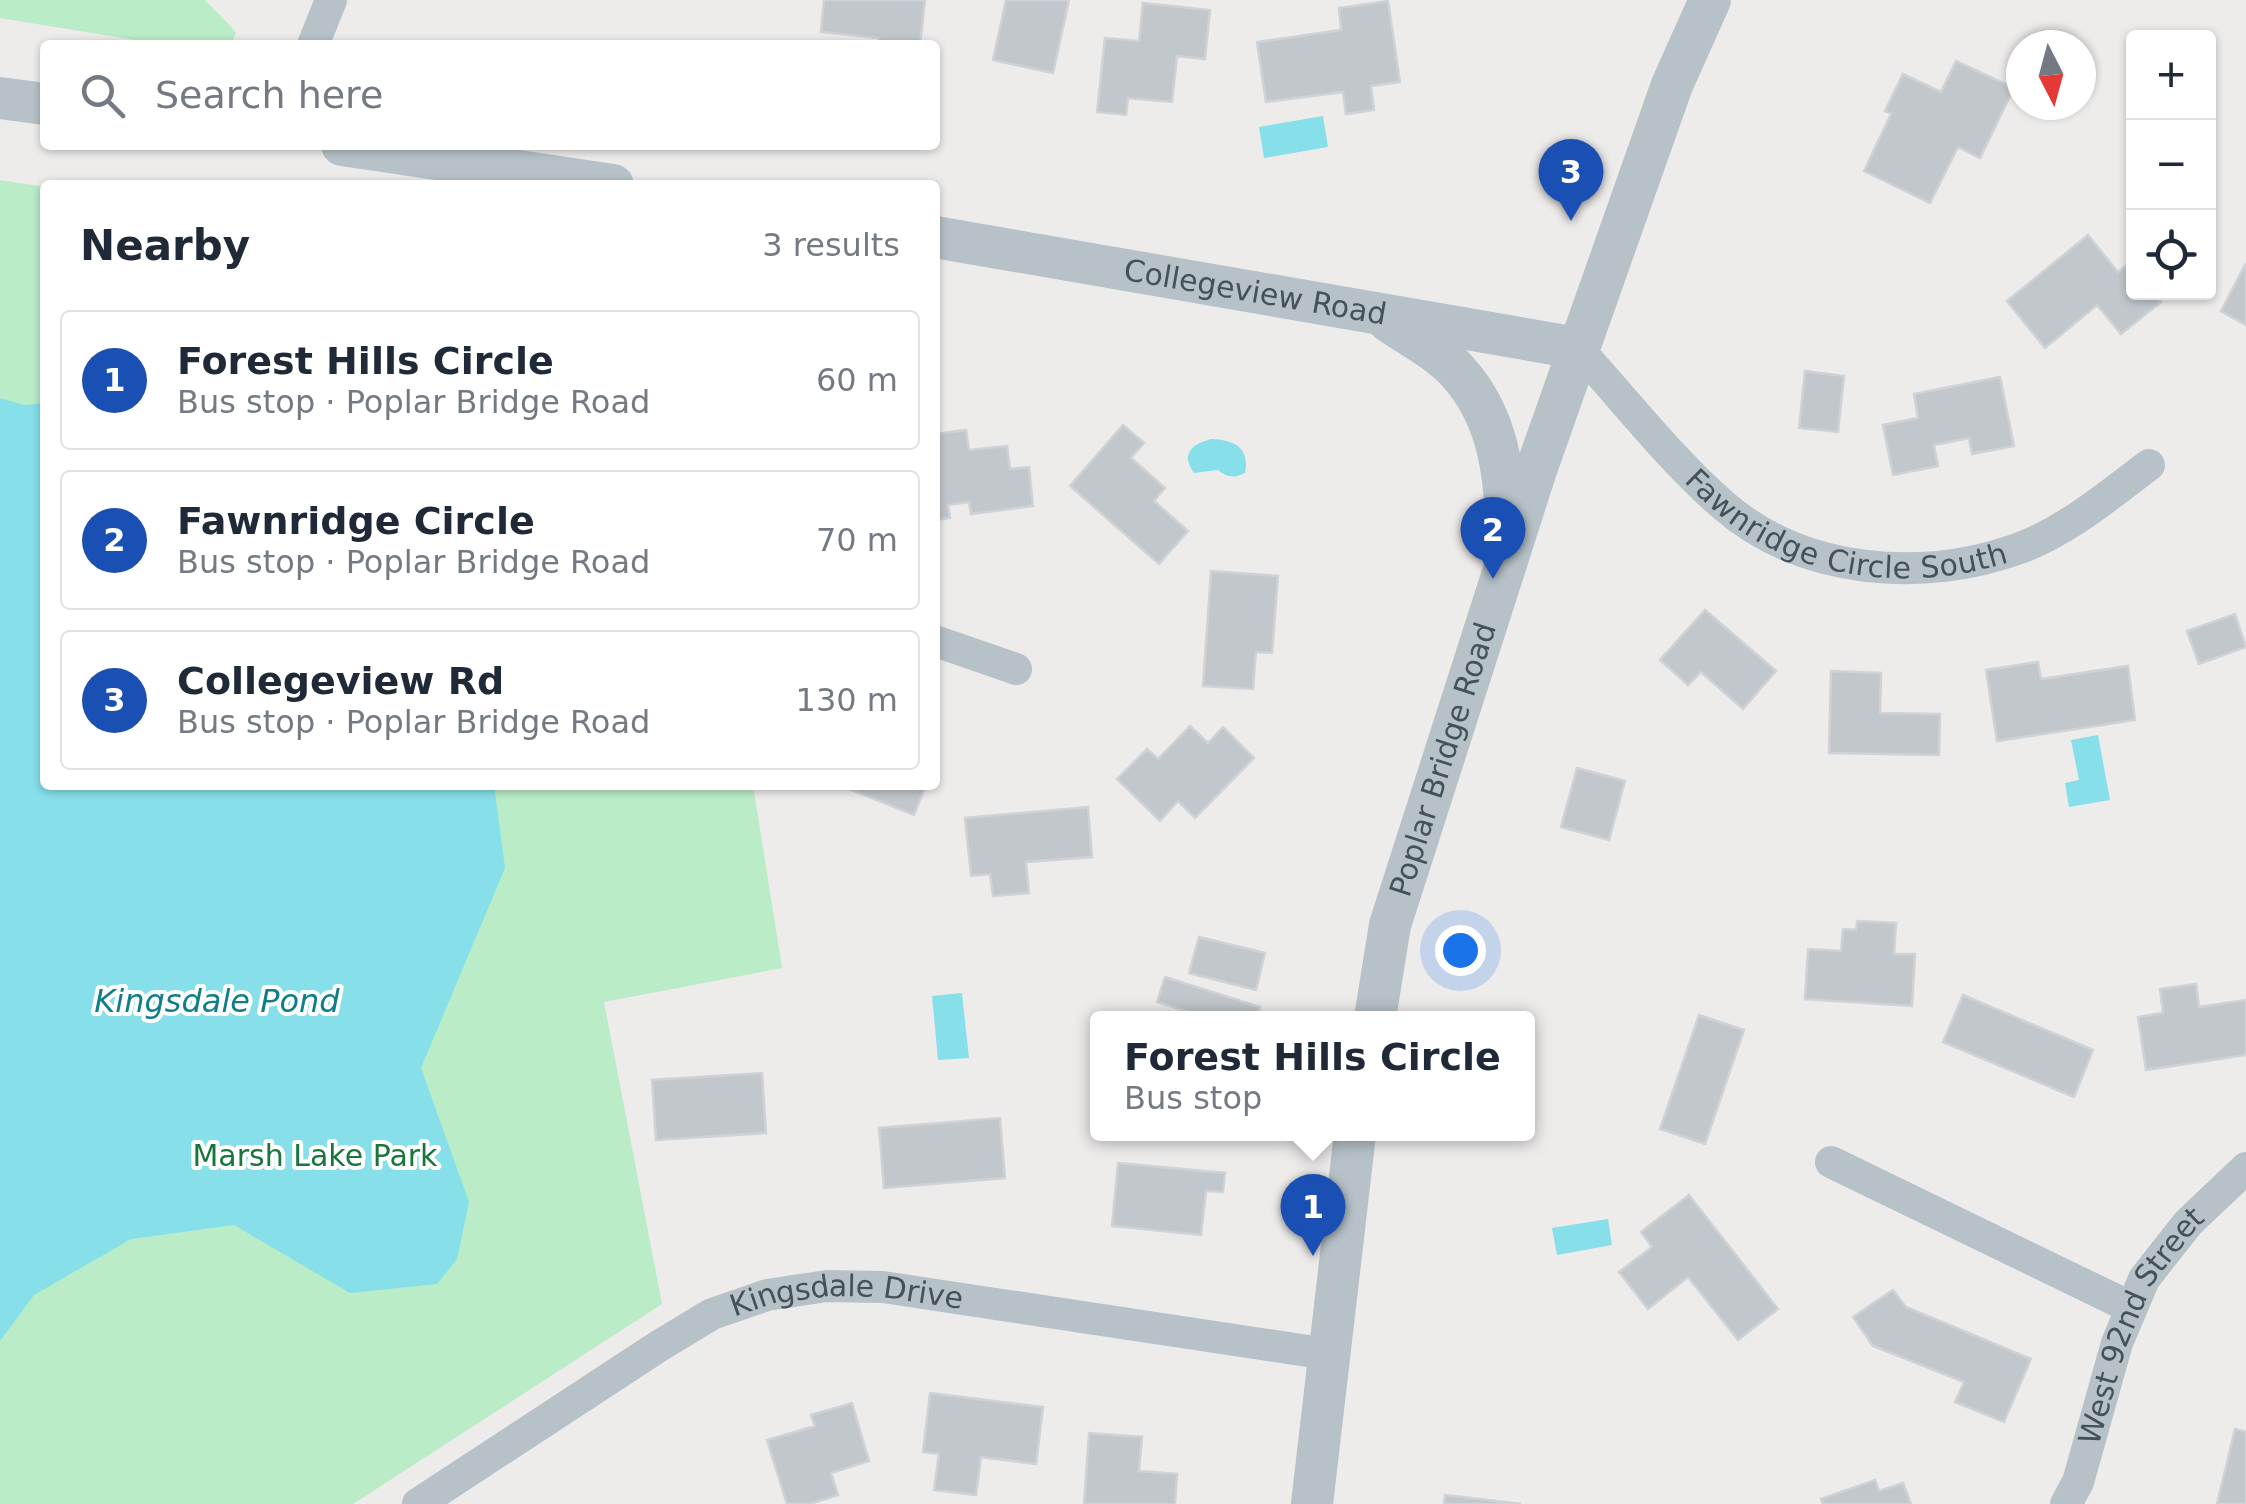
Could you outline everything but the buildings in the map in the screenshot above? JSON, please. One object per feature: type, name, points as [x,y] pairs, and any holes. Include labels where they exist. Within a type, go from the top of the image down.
[{"type":"street","points":[[315,40],[330,0]]},
{"type":"street","name":"Poplar Bridge Road","points":[[1375,1011],[1390,924],[1506,562],[1672,85],[1710,0]]},
{"type":"street","points":[[0,98],[40,103]]},
{"type":"street","points":[[376,150],[579,180]]},
{"type":"street","name":"Collegeview Road","points":[[940,238],[1578,348]]},
{"type":"street","points":[[1375,313],[1440,355],[1457,370],[1482,404],[1498,445],[1506,515],[1506,562]]},
{"type":"street","name":"Fawnridge Circle South","points":[[1578,348],[1725,507],[1779,542],[1838,561],[1899,569],[1962,565],[2024,547],[2077,518],[2149,465]]},
{"type":"street","points":[[940,643],[1016,668]]},
{"type":"street","points":[[1312,1504],[1354,1141]]},
{"type":"street","points":[[1830,1162],[2130,1306]]},
{"type":"street","name":"West 92nd Street","points":[[2066,1504],[2078,1482],[2130,1306],[2144,1279],[2188,1223],[2246,1168]]},
{"type":"street","name":"Kingsdale Drive","points":[[418,1504],[712,1314],[767,1294],[826,1286],[883,1287],[1328,1354]]},
{"type":"green space","points":[[0,0],[205,0],[236,32],[233,40],[135,40],[0,18]]},
{"type":"green space","name":"Marsh Lake Park","points":[[0,180],[40,186],[40,790],[754,790],[782,968],[604,1002],[662,1304],[353,1504],[0,1504]]},
{"type":"water","points":[[1323,116],[1328,147],[1264,158],[1259,127]]},
{"type":"water","name":"Kingsdale Pond","points":[[0,398],[24,405],[40,403],[40,790],[495,790],[505,868],[421,1068],[469,1202],[457,1259],[437,1284],[350,1293],[234,1225],[131,1239],[34,1295],[0,1341]]},
{"type":"water","points":[[1211,439],[1227,441],[1243,451],[1245,473],[1194,473],[1188,460],[1190,451]]},
{"type":"water","points":[[2098,735],[2110,800],[2069,807],[2065,783],[2079,780],[2071,740]]},
{"type":"water","points":[[962,993],[969,1058],[938,1060],[932,996]]},
{"type":"water","points":[[1608,1219],[1612,1245],[1557,1255],[1552,1228]]},
{"type":"place","name":"Collegeview Rd","points":[[1571,221]]},
{"type":"place","name":"Fawnridge Circle","points":[[1493,579]]},
{"type":"place","name":"Forest Hills Circle","points":[[1313,1256]]}]
